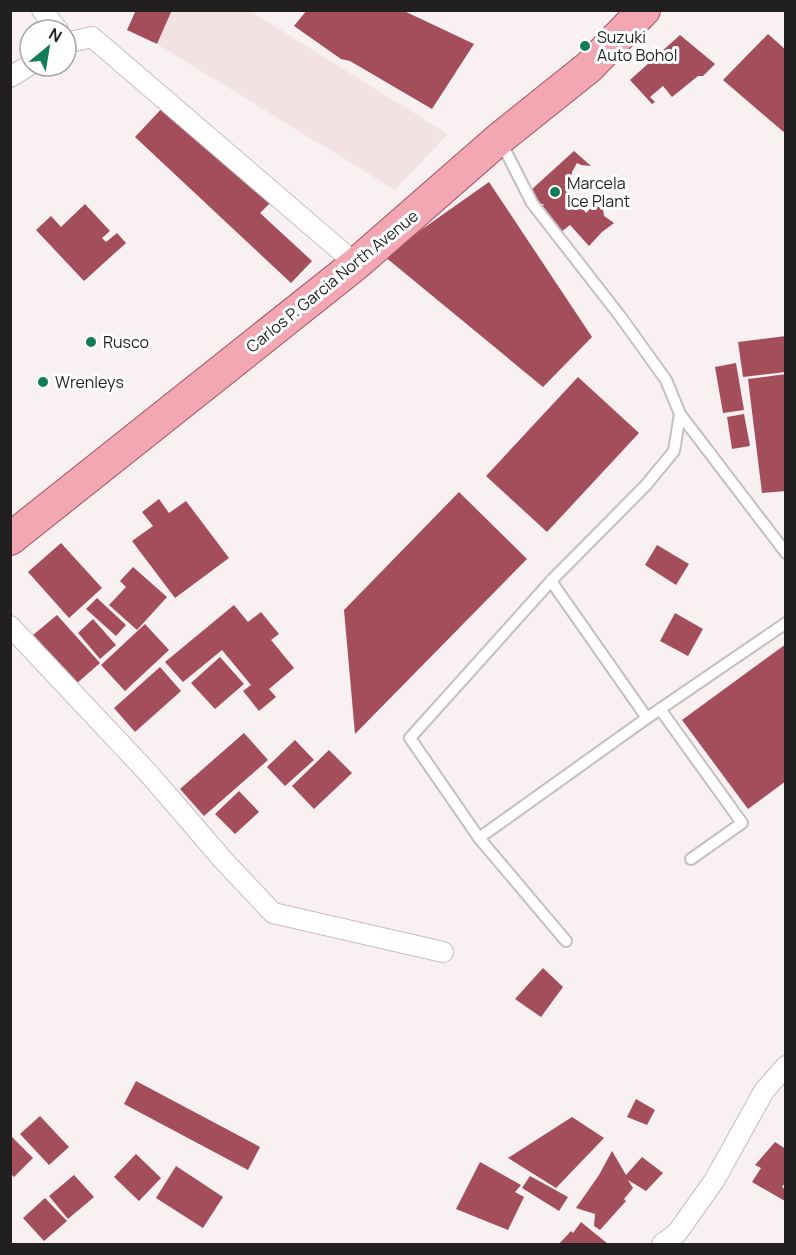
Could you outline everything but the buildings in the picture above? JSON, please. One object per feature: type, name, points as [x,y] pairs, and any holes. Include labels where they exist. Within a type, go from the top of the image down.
[{"type":"main road","name":"Carlos P. Garcia North Avenue","points":[[10,539],[357,264],[499,139],[589,67],[644,10]]},
{"type":"street","points":[[78,38],[92,37],[357,264]]},
{"type":"street","points":[[10,626],[150,775],[224,861],[273,913],[442,952]]},
{"type":"street","points":[[662,1245],[676,1233],[714,1181],[764,1091],[786,1066]]},
{"type":"lane","points":[[499,139],[532,203],[620,316],[666,380],[680,414],[786,553]]},
{"type":"lane","points":[[566,942],[479,838],[410,738],[551,580],[646,485],[674,451],[680,414]]},
{"type":"lane","points":[[551,580],[647,718]]},
{"type":"lane","points":[[479,838],[647,718],[786,623]]},
{"type":"lane","points":[[660,709],[742,823],[691,859]]},
{"type":"shaded area","points":[[172,11],[250,11],[448,134],[395,190],[157,44]]},
{"type":"place","name":"Suzuki Auto Bohol","points":[[585,46]]},
{"type":"place","name":"Marcela Ice Plant","points":[[555,192]]},
{"type":"place","name":"Rusco","points":[[91,342]]},
{"type":"place","name":"Wrenleys","points":[[43,382]]}]
